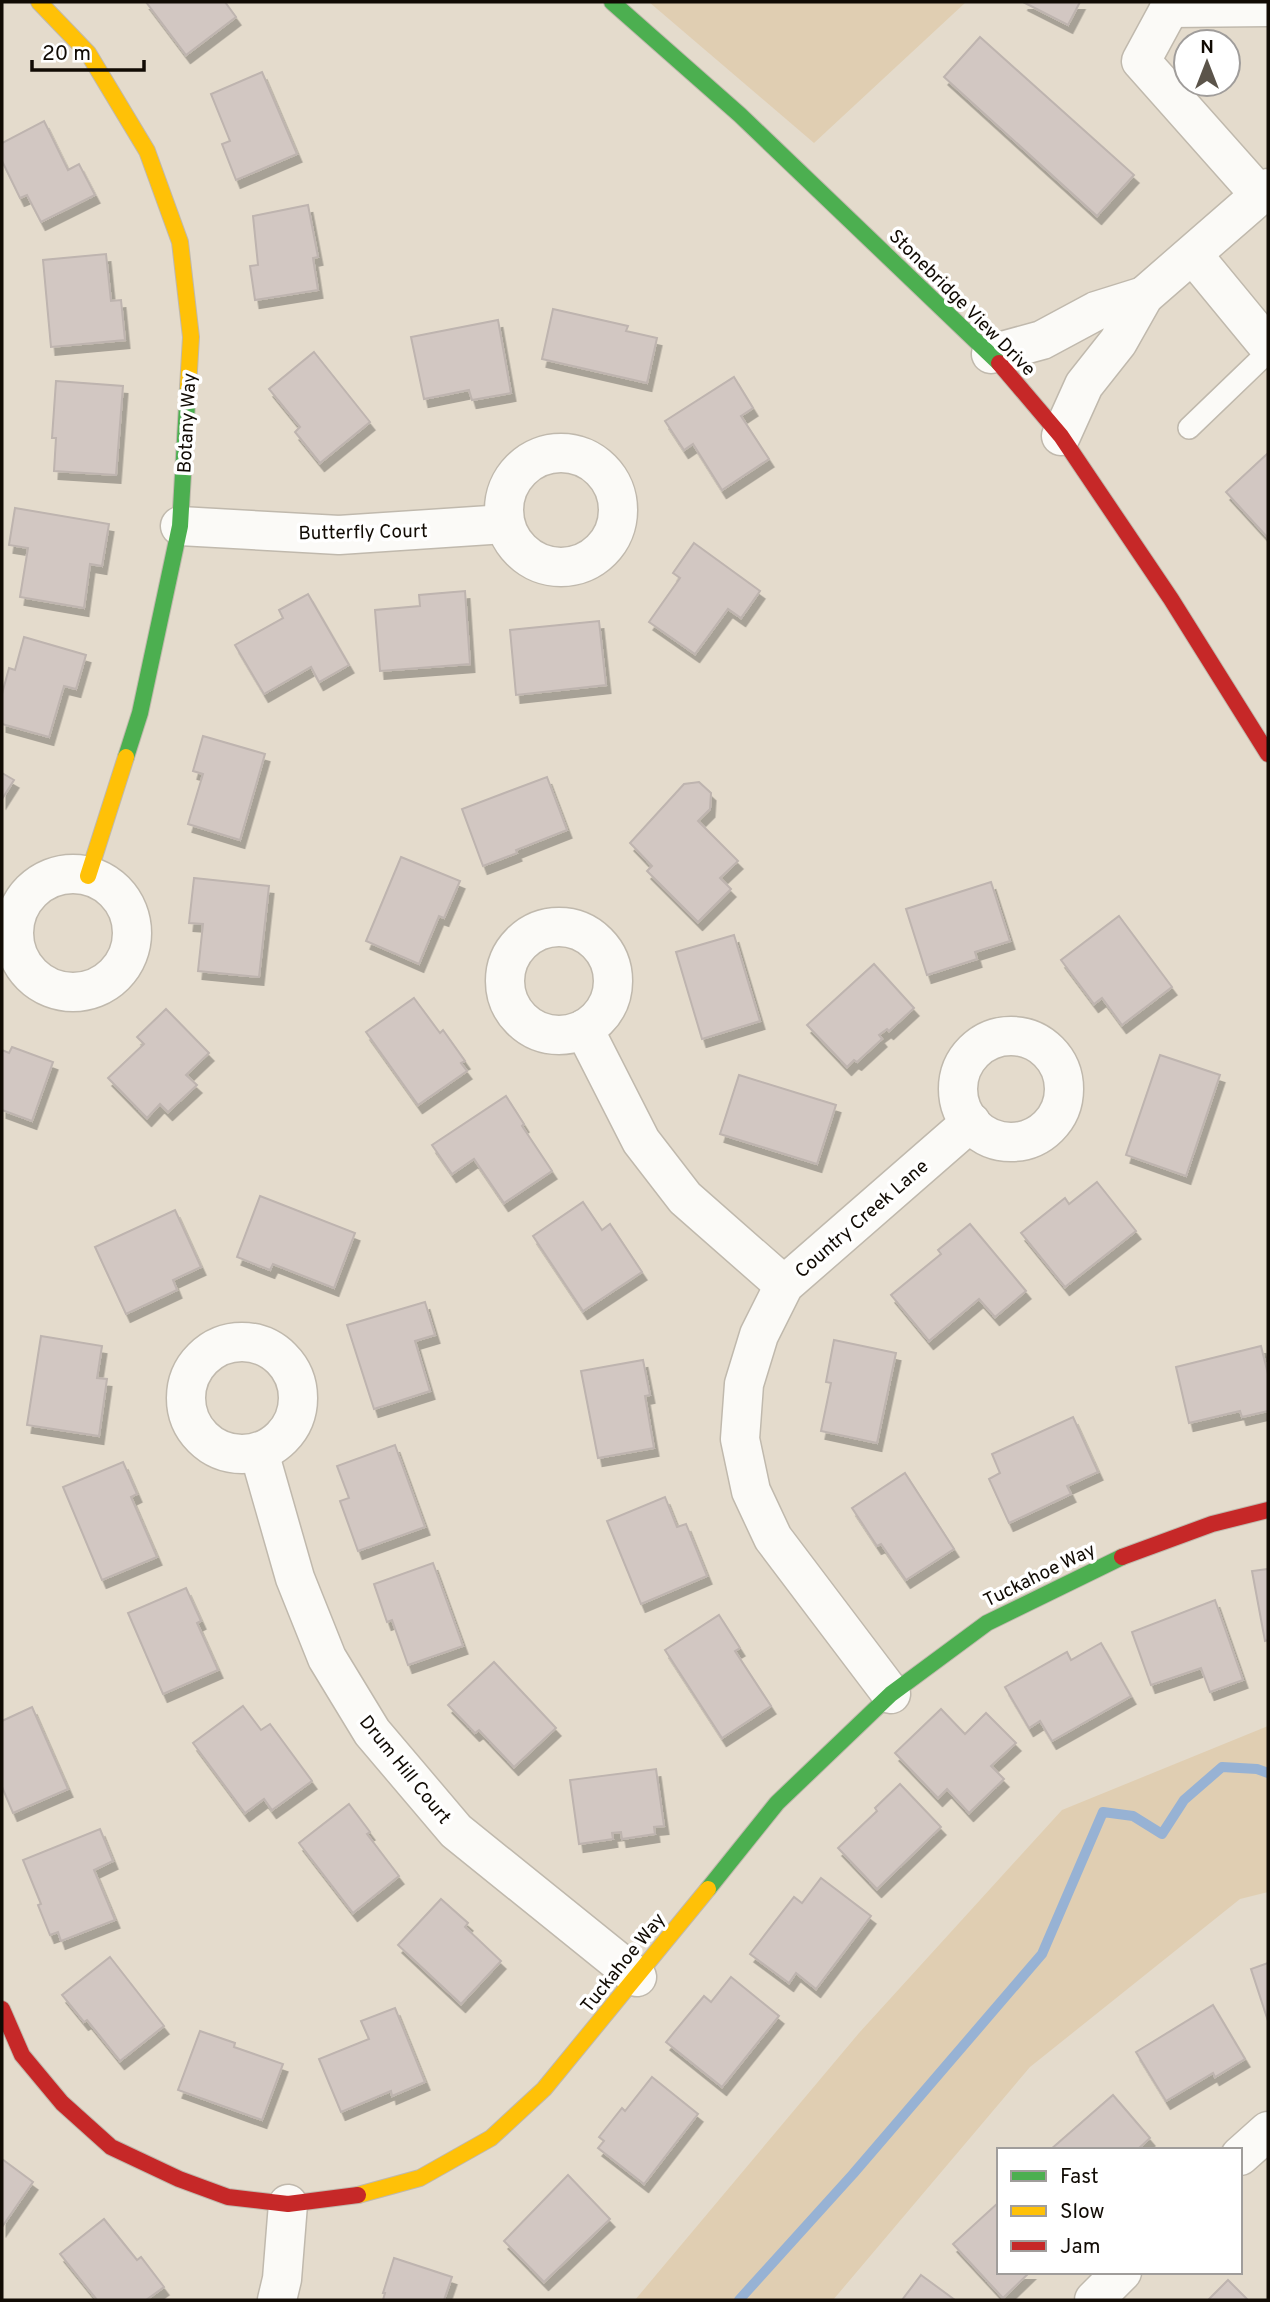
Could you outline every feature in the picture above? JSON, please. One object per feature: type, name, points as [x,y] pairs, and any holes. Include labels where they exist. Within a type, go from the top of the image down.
[{"type":"street","name":"Botany Way","points":[[39,2],[88,53],[147,150],[180,242],[191,337],[180,526],[140,713],[88,876]]},
{"type":"street","name":"Stonebridge View Drive","points":[[612,2],[740,115],[991,354],[1061,436],[1171,599],[1268,754]]},
{"type":"street","points":[[1061,436],[1084,385],[1118,342],[1144,296],[1264,192],[1141,61],[1171,5],[1268,8]]},
{"type":"street","points":[[1193,255],[1268,345]]},
{"type":"street","points":[[991,354],[1042,340],[1096,311],[1144,296]]},
{"type":"street","name":"Butterfly Court","points":[[180,526],[339,535],[505,524]]},
{"type":"street","points":[[584,1029],[641,1141],[685,1198],[784,1285]]},
{"type":"street","name":"Country Creek Lane","points":[[891,1694],[773,1538],[751,1491],[740,1439],[744,1384],[759,1335],[784,1285],[971,1122]]},
{"type":"street","name":"Drum Hill Court","points":[[259,1452],[299,1590],[327,1658],[372,1732],[456,1831],[637,1977]]},
{"type":"street","name":"Tuckahoe Way","points":[[2,2009],[22,2055],[62,2103],[111,2147],[179,2179],[228,2197],[288,2204],[349,2198],[420,2178],[491,2138],[544,2089],[777,1803],[891,1694],[987,1623],[1131,1552],[1212,1524],[1268,1510]]},
{"type":"street","points":[[1242,2154],[1268,2131]]},
{"type":"street","points":[[277,2300],[282,2279],[288,2204]]},
{"type":"street","points":[[1094,2300],[1120,2274]]},
{"type":"lane","points":[[1189,428],[1268,352]]},
{"type":"shaded area","points":[[649,2],[966,2],[814,143]]},
{"type":"shaded area","points":[[1268,1726],[1268,1892],[1240,1899],[1030,2067],[833,2300],[635,2300],[859,2033],[1062,1810]]},
{"type":"building","points":[[146,2],[225,2],[236,17],[186,55]]},
{"type":"building","points":[[1023,2],[1080,2],[1068,25]]},
{"type":"building","points":[[980,37],[1134,175],[1097,216],[944,77]]},
{"type":"building","points":[[262,72],[297,154],[236,180],[222,144],[230,141],[211,94]]},
{"type":"building","points":[[44,121],[68,170],[79,164],[95,195],[41,222],[27,195],[20,198],[2,161],[2,143]]},
{"type":"building","points":[[308,205],[318,257],[313,258],[318,290],[255,300],[250,266],[258,265],[253,216]]},
{"type":"building","points":[[106,254],[111,301],[121,300],[125,340],[51,347],[43,260]]},
{"type":"building","points":[[553,309],[628,326],[626,331],[657,338],[647,383],[542,359]]},
{"type":"building","points":[[498,320],[511,393],[472,400],[469,390],[424,399],[411,337]]},
{"type":"building","points":[[314,352],[370,422],[320,463],[295,432],[300,427],[269,389]]},
{"type":"building","points":[[734,377],[753,408],[741,416],[769,459],[722,490],[693,444],[684,450],[665,421]]},
{"type":"building","points":[[56,381],[123,386],[116,475],[54,471],[56,438],[52,438]]},
{"type":"building","points":[[1268,453],[1268,538],[1226,492]]},
{"type":"building","points":[[15,508],[109,524],[102,566],[90,564],[84,608],[20,597],[28,548],[9,545]]},
{"type":"building","points":[[694,543],[760,591],[741,618],[728,609],[695,654],[649,622],[680,578],[673,573]]},
{"type":"building","points":[[465,591],[470,664],[380,671],[375,610],[420,606],[419,595]]},
{"type":"building","points":[[308,594],[349,665],[319,682],[311,667],[264,694],[235,645],[283,618],[279,610]]},
{"type":"building","points":[[599,621],[606,685],[516,695],[510,630]]},
{"type":"building","points":[[24,637],[86,655],[76,689],[64,686],[49,737],[2,724],[2,694],[9,668],[15,670]]},
{"type":"building","points":[[203,736],[265,754],[240,840],[188,824],[203,774],[193,771]]},
{"type":"building","points":[[2,773],[14,780],[2,799]]},
{"type":"building","points":[[547,777],[567,830],[483,866],[462,809]]},
{"type":"building","points":[[699,782],[711,793],[710,809],[698,821],[738,861],[720,878],[731,889],[698,922],[647,871],[652,866],[630,843],[684,784]]},
{"type":"building","points":[[401,857],[460,881],[444,918],[439,916],[419,964],[366,941]]},
{"type":"building","points":[[194,878],[269,886],[259,977],[198,971],[203,924],[189,923]]},
{"type":"building","points":[[991,882],[1010,941],[975,952],[977,959],[927,975],[906,909]]},
{"type":"building","points":[[1119,916],[1172,987],[1122,1025],[1102,998],[1094,1004],[1061,960]]},
{"type":"building","points":[[734,935],[760,1021],[702,1039],[676,952]]},
{"type":"building","points":[[874,964],[914,1008],[889,1031],[887,1029],[879,1035],[882,1039],[857,1062],[854,1060],[847,1067],[807,1025]]},
{"type":"building","points":[[414,998],[440,1033],[443,1030],[465,1061],[461,1063],[467,1071],[418,1105],[366,1032]]},
{"type":"building","points":[[166,1009],[209,1053],[186,1075],[197,1085],[168,1112],[160,1104],[147,1118],[108,1078],[144,1044],[137,1037]]},
{"type":"building","points":[[12,1047],[53,1062],[32,1121],[2,1110],[2,1050],[9,1053]]},
{"type":"building","points":[[1160,1055],[1220,1075],[1186,1176],[1126,1155]]},
{"type":"building","points":[[739,1075],[836,1105],[817,1164],[720,1134]]},
{"type":"building","points":[[506,1096],[552,1171],[504,1203],[474,1159],[452,1174],[432,1145]]},
{"type":"building","points":[[1097,1182],[1136,1231],[1065,1287],[1021,1233],[1065,1198],[1069,1204]]},
{"type":"building","points":[[260,1196],[355,1233],[334,1288],[273,1264],[270,1270],[237,1257]]},
{"type":"building","points":[[583,1202],[602,1230],[610,1224],[642,1272],[583,1311],[533,1236]]},
{"type":"building","points":[[175,1210],[201,1267],[173,1280],[177,1290],[126,1314],[95,1247]]},
{"type":"building","points":[[970,1224],[1026,1291],[995,1317],[979,1299],[929,1341],[891,1295],[941,1254],[938,1250]]},
{"type":"building","points":[[425,1302],[435,1335],[415,1341],[430,1391],[374,1409],[347,1325]]},
{"type":"building","points":[[41,1336],[102,1346],[97,1378],[107,1379],[99,1436],[27,1425]]},
{"type":"building","points":[[834,1340],[896,1353],[877,1443],[821,1431],[831,1383],[826,1382]]},
{"type":"building","points":[[1261,1346],[1268,1374],[1268,1411],[1242,1417],[1240,1411],[1189,1423],[1176,1367]]},
{"type":"building","points":[[643,1360],[650,1395],[645,1396],[654,1448],[598,1458],[581,1371]]},
{"type":"building","points":[[1073,1417],[1098,1472],[1067,1486],[1071,1494],[1009,1523],[989,1479],[1000,1473],[992,1454]]},
{"type":"building","points":[[395,1445],[425,1527],[358,1551],[340,1501],[349,1498],[337,1466]]},
{"type":"building","points":[[123,1462],[137,1494],[131,1497],[157,1557],[102,1580],[63,1487]]},
{"type":"building","points":[[905,1473],[954,1549],[906,1580],[881,1544],[877,1546],[852,1508]]},
{"type":"building","points":[[665,1497],[677,1527],[686,1524],[707,1576],[641,1604],[607,1521]]},
{"type":"building","points":[[433,1563],[463,1646],[408,1665],[392,1620],[387,1622],[374,1584]]},
{"type":"building","points":[[1268,1569],[1268,1640],[1265,1641],[1252,1571]]},
{"type":"building","points":[[186,1588],[201,1621],[197,1623],[218,1670],[163,1694],[128,1613]]},
{"type":"building","points":[[1215,1600],[1243,1680],[1210,1692],[1201,1668],[1151,1685],[1132,1632]]},
{"type":"building","points":[[719,1615],[740,1648],[735,1651],[771,1706],[722,1738],[665,1650]]},
{"type":"building","points":[[1101,1643],[1131,1696],[1052,1741],[1040,1721],[1029,1728],[1005,1687],[1067,1652],[1071,1660]]},
{"type":"building","points":[[494,1662],[556,1728],[514,1767],[479,1730],[475,1733],[448,1705]]},
{"type":"building","points":[[243,1706],[261,1730],[270,1724],[312,1781],[272,1810],[264,1799],[245,1813],[193,1743]]},
{"type":"building","points":[[32,1707],[68,1789],[13,1813],[2,1787],[2,1721]]},
{"type":"building","points":[[941,1709],[965,1734],[986,1713],[1016,1743],[991,1766],[1004,1779],[969,1813],[947,1789],[938,1798],[895,1753]]},
{"type":"building","points":[[656,1769],[664,1826],[654,1827],[655,1834],[622,1839],[621,1832],[612,1833],[613,1839],[579,1844],[570,1780]]},
{"type":"building","points":[[900,1784],[941,1827],[877,1889],[838,1848],[877,1811],[875,1808]]},
{"type":"building","points":[[349,1804],[370,1832],[367,1834],[399,1876],[353,1913],[299,1843]]},
{"type":"building","points":[[100,1829],[113,1861],[94,1870],[115,1920],[61,1941],[58,1932],[50,1935],[23,1860]]},
{"type":"building","points":[[821,1878],[871,1916],[816,1989],[796,1973],[789,1983],[750,1954],[794,1897],[802,1903]]},
{"type":"building","points":[[441,1899],[468,1923],[465,1927],[501,1961],[461,2004],[398,1945]]},
{"type":"building","points":[[110,1957],[164,2026],[120,2061],[87,2020],[84,2022],[62,1995]]},
{"type":"building","points":[[1268,1963],[1268,2021],[1251,1969]]},
{"type":"building","points":[[731,1977],[779,2016],[722,2087],[666,2042],[704,1996],[711,2002]]},
{"type":"building","points":[[1213,2005],[1245,2059],[1215,2077],[1213,2073],[1166,2101],[1136,2052]]},
{"type":"building","points":[[395,2008],[425,2082],[392,2096],[391,2091],[341,2112],[319,2059],[369,2039],[361,2021]]},
{"type":"building","points":[[200,2031],[235,2043],[234,2047],[283,2064],[262,2120],[178,2090]]},
{"type":"building","points":[[652,2077],[698,2114],[644,2184],[598,2148],[604,2141],[599,2137],[622,2108],[625,2111]]},
{"type":"building","points":[[1113,2095],[1150,2138],[1139,2148],[1052,2148]]},
{"type":"building","points":[[2,2159],[33,2182],[2,2227]]},
{"type":"building","points":[[568,2175],[610,2219],[544,2282],[504,2241]]},
{"type":"building","points":[[997,2204],[997,2274],[1028,2274],[1003,2298],[953,2244]]},
{"type":"building","points":[[104,2219],[137,2260],[141,2257],[164,2287],[146,2300],[97,2300],[60,2254]]},
{"type":"building","points":[[394,2258],[452,2277],[444,2300],[383,2300]]},
{"type":"building","points":[[921,2275],[955,2300],[902,2300]]},
{"type":"building","points":[[1228,2280],[1248,2300],[1208,2300]]},
{"type":"waterway","points":[[739,2300],[853,2174],[1042,1954],[1103,1812],[1133,1816],[1162,1834],[1184,1800],[1222,1767],[1257,1769],[1268,1773]]},
{"type":"traffic: fast","points":[[612,2],[740,115],[999,363]]},
{"type":"traffic: fast","points":[[126,757],[140,713],[180,526],[188,387]]},
{"type":"traffic: fast","points":[[708,1889],[777,1803],[891,1694],[987,1623],[1122,1557]]},
{"type":"traffic: slow","points":[[39,2],[88,53],[147,151],[180,242],[191,337],[188,387]]},
{"type":"traffic: slow","points":[[88,876],[126,757]]},
{"type":"traffic: slow","points":[[358,2195],[420,2178],[491,2138],[544,2089],[708,1889]]},
{"type":"traffic: jam","points":[[999,363],[1061,436],[1171,599],[1268,754]]},
{"type":"traffic: jam","points":[[1122,1557],[1212,1524],[1268,1510]]},
{"type":"traffic: jam","points":[[2,2009],[22,2055],[62,2103],[111,2147],[179,2179],[228,2197],[288,2204],[358,2195]]}]
